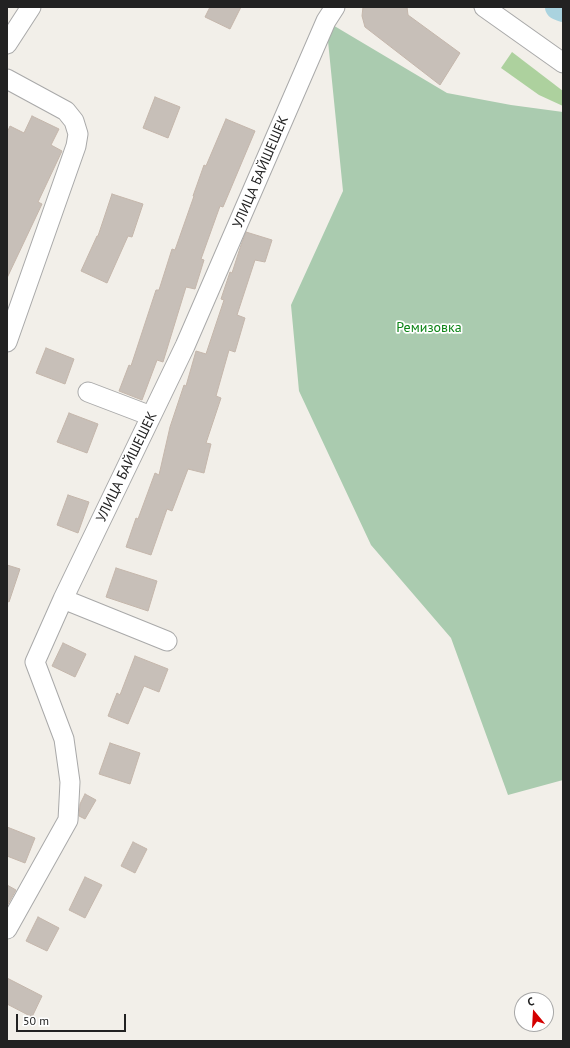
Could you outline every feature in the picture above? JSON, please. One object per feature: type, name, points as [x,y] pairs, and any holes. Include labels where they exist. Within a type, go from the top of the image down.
[{"type":"street","points":[[7,44],[31,7]]},
{"type":"street","name":"УЛИЦА БАЙШЕШЕК","points":[[7,930],[68,820],[70,782],[64,739],[35,662],[63,599],[185,346],[326,21],[335,7]]},
{"type":"street","points":[[484,7],[563,63]]},
{"type":"street","points":[[7,79],[66,111],[74,121],[78,134],[76,146],[7,342]]},
{"type":"street","points":[[88,392],[151,416]]},
{"type":"street","points":[[63,599],[167,640]]},
{"type":"green space","name":"Ремизовка","points":[[326,21],[447,93],[511,105],[563,112],[563,780],[508,795],[451,638],[371,545],[299,391],[291,305],[343,191]]},
{"type":"green space","points":[[512,52],[563,91],[563,106],[539,95],[501,68]]},
{"type":"building","points":[[210,7],[241,7],[230,29],[205,17]]},
{"type":"building","points":[[363,7],[407,7],[408,15],[460,53],[440,85],[365,27],[362,16]]},
{"type":"building","points":[[155,97],[180,107],[168,138],[143,128]]},
{"type":"building","points":[[32,116],[59,129],[51,145],[62,151],[38,202],[42,204],[7,278],[7,133],[10,126],[24,133]]},
{"type":"building","points":[[226,119],[255,131],[223,207],[220,206],[201,259],[204,260],[195,289],[186,287],[163,362],[157,360],[142,400],[119,391],[129,365],[131,366],[156,290],[159,290],[172,249],[175,250],[204,165],[206,166]]},
{"type":"building","points":[[112,194],[143,204],[132,237],[128,236],[107,283],[81,271],[98,236]]},
{"type":"building","points":[[246,232],[272,240],[265,262],[255,260],[237,315],[245,318],[235,352],[229,350],[216,396],[221,398],[206,443],[211,444],[204,473],[188,469],[172,511],[167,509],[151,555],[126,547],[136,518],[138,519],[155,473],[159,475],[170,427],[184,385],[186,386],[196,351],[206,354],[224,300],[221,299],[230,272],[232,273]]},
{"type":"building","points":[[46,348],[74,359],[65,384],[36,373]]},
{"type":"building","points":[[69,413],[98,424],[87,453],[57,442]]},
{"type":"building","points":[[68,495],[89,502],[78,533],[57,525]]},
{"type":"building","points":[[7,565],[20,569],[9,602],[7,601]]},
{"type":"building","points":[[116,568],[157,581],[148,611],[106,597]]},
{"type":"building","points":[[63,643],[86,654],[75,677],[52,666]]},
{"type":"building","points":[[135,656],[168,669],[159,692],[144,686],[128,724],[108,716],[117,693],[120,695]]},
{"type":"building","points":[[110,743],[140,753],[130,784],[99,774]]},
{"type":"building","points":[[85,794],[96,800],[85,819],[79,816],[80,804]]},
{"type":"building","points":[[7,827],[35,838],[25,863],[7,856]]},
{"type":"building","points":[[133,842],[147,849],[135,873],[121,866]]},
{"type":"building","points":[[85,877],[102,885],[85,918],[69,910]]},
{"type":"building","points":[[7,885],[16,890],[7,906]]},
{"type":"building","points":[[38,917],[59,928],[47,951],[26,941]]},
{"type":"building","points":[[7,978],[42,996],[32,1017],[7,1004]]},
{"type":"waterway","points":[[558,7],[563,9]]}]
